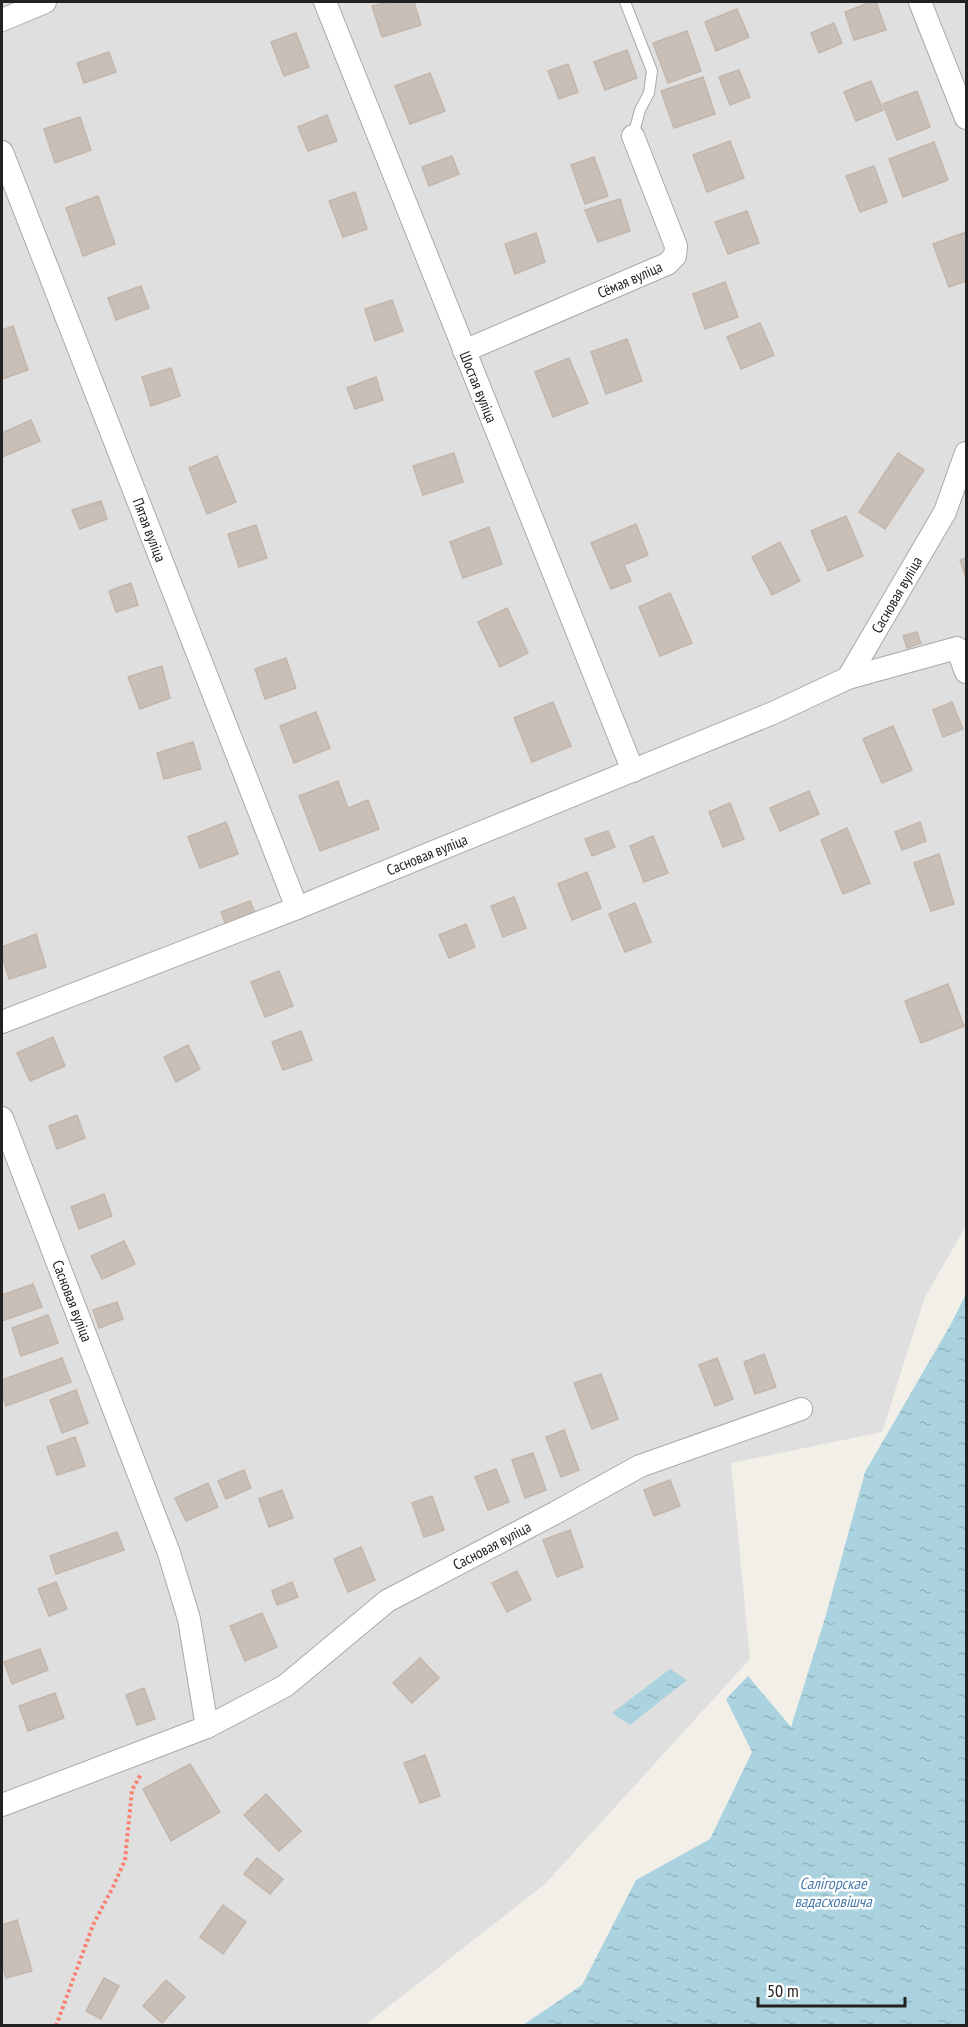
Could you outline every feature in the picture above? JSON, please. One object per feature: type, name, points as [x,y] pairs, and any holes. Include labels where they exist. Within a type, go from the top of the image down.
[{"type":"street","points":[[2,20],[45,2]]},
{"type":"street","name":"Шостая вуліца","points":[[325,2],[633,771]]},
{"type":"street","points":[[920,2],[966,118]]},
{"type":"street","name":"Сёмая вуліца","points":[[464,351],[667,264],[675,256],[676,246],[633,136]]},
{"type":"street","name":"Пятая вуліца","points":[[2,152],[297,908]]},
{"type":"street","name":"Сасновая вуліца","points":[[848,678],[945,512],[966,453]]},
{"type":"street","name":"Сасновая вуліца","points":[[2,1022],[297,908],[773,713],[848,678],[957,648],[966,672]]},
{"type":"street","name":"Сасновая вуліца","points":[[2,1118],[169,1553],[189,1619],[207,1727]]},
{"type":"street","name":"Сасновая вуліца","points":[[2,1805],[207,1727],[285,1686],[387,1601],[640,1466],[801,1409]]},
{"type":"lane","points":[[625,2],[652,71],[649,93],[640,110],[633,136]]},
{"type":"path","points":[[56,2025],[93,1925],[125,1860],[132,1790],[145,1766],[162,1744]]},
{"type":"shaded area","points":[[2,2],[966,2],[966,1226],[925,1297],[882,1432],[731,1463],[750,1659],[545,1884],[365,2025],[2,2026]]},
{"type":"water","name":"Салігорскае вадасховішча","points":[[966,1294],[966,2025],[523,2025],[582,1985],[636,1880],[710,1839],[752,1752],[726,1699],[748,1676],[791,1727],[826,1615],[865,1472]]},
{"type":"water","points":[[670,1669],[687,1680],[630,1725],[612,1713]]},
{"type":"building","points":[[389,2],[414,2],[421,25],[382,37],[372,6]]},
{"type":"building","points":[[876,2],[886,30],[854,40],[845,12]]},
{"type":"building","points":[[737,9],[749,37],[716,51],[705,22]]},
{"type":"building","points":[[834,23],[842,43],[819,53],[811,33]]},
{"type":"building","points":[[687,31],[701,71],[668,83],[653,43]]},
{"type":"building","points":[[296,33],[309,67],[284,76],[271,42]]},
{"type":"building","points":[[627,50],[637,78],[605,90],[594,62]]},
{"type":"building","points":[[109,52],[116,72],[84,83],[77,63]]},
{"type":"building","points":[[568,64],[578,92],[559,99],[548,71]]},
{"type":"building","points":[[739,70],[750,97],[730,105],[719,77]]},
{"type":"building","points":[[430,73],[445,111],[410,124],[395,86]]},
{"type":"building","points":[[703,77],[715,114],[674,128],[661,91]]},
{"type":"building","points":[[871,81],[883,110],[856,121],[844,92]]},
{"type":"building","points":[[917,91],[930,127],[897,140],[883,104]]},
{"type":"building","points":[[327,115],[337,141],[308,151],[298,127]]},
{"type":"building","points":[[80,117],[91,150],[55,163],[44,129]]},
{"type":"building","points":[[730,141],[744,178],[707,192],[693,155]]},
{"type":"building","points":[[934,142],[948,180],[903,197],[889,159]]},
{"type":"building","points":[[452,156],[459,174],[429,186],[422,167]]},
{"type":"building","points":[[594,157],[608,196],[585,204],[571,165]]},
{"type":"building","points":[[874,166],[887,202],[860,212],[846,176]]},
{"type":"building","points":[[355,192],[367,229],[343,237],[329,201]]},
{"type":"building","points":[[98,196],[115,244],[83,256],[66,208]]},
{"type":"building","points":[[620,199],[630,231],[598,242],[585,210]]},
{"type":"building","points":[[747,211],[759,243],[728,254],[715,222]]},
{"type":"building","points":[[966,232],[966,281],[949,287],[933,244]]},
{"type":"building","points":[[536,233],[545,262],[515,274],[505,244]]},
{"type":"building","points":[[725,282],[738,317],[705,329],[693,294]]},
{"type":"building","points":[[141,286],[149,308],[116,320],[108,298]]},
{"type":"building","points":[[392,300],[403,331],[375,341],[365,309]]},
{"type":"building","points":[[760,323],[774,355],[741,369],[727,337]]},
{"type":"building","points":[[13,326],[28,370],[2,379],[2,330]]},
{"type":"building","points":[[627,339],[642,381],[606,394],[591,352]]},
{"type":"building","points":[[569,358],[588,403],[553,417],[535,372]]},
{"type":"building","points":[[171,368],[180,396],[151,406],[142,377]]},
{"type":"building","points":[[376,377],[383,400],[355,409],[347,388]]},
{"type":"building","points":[[31,420],[40,441],[2,457],[2,433]]},
{"type":"building","points":[[454,453],[463,482],[423,495],[413,466]]},
{"type":"building","points":[[898,453],[924,470],[885,529],[859,512]]},
{"type":"building","points":[[217,456],[236,502],[207,514],[189,468]]},
{"type":"building","points":[[101,501],[107,519],[80,529],[72,510]]},
{"type":"building","points":[[846,516],[863,556],[828,571],[811,531]]},
{"type":"building","points":[[636,524],[648,555],[624,565],[631,581],[611,589],[591,543]]},
{"type":"building","points":[[256,525],[267,558],[239,567],[228,534]]},
{"type":"building","points":[[489,527],[502,564],[463,578],[450,542]]},
{"type":"building","points":[[780,542],[800,581],[772,595],[752,557]]},
{"type":"building","points":[[966,558],[966,578],[960,560]]},
{"type":"building","points":[[131,583],[138,605],[116,612],[109,591]]},
{"type":"building","points":[[670,593],[692,643],[660,656],[639,607]]},
{"type":"building","points":[[507,608],[528,653],[500,667],[478,622]]},
{"type":"building","points":[[917,632],[921,643],[907,648],[903,636]]},
{"type":"building","points":[[286,658],[296,688],[265,699],[255,669]]},
{"type":"building","points":[[162,666],[170,698],[140,709],[128,677]]},
{"type":"building","points":[[553,702],[571,746],[532,762],[514,718]]},
{"type":"building","points":[[952,702],[963,729],[943,737],[933,710]]},
{"type":"building","points":[[316,712],[330,748],[294,763],[280,726]]},
{"type":"building","points":[[893,726],[912,770],[882,783],[863,739]]},
{"type":"building","points":[[193,742],[201,769],[164,779],[157,753]]},
{"type":"building","points":[[338,781],[348,808],[368,800],[379,829],[320,851],[299,796]]},
{"type":"building","points":[[809,791],[819,814],[780,831],[770,808]]},
{"type":"building","points":[[730,803],[744,839],[723,847],[709,812]]},
{"type":"building","points":[[226,822],[238,854],[200,868],[188,837]]},
{"type":"building","points":[[920,822],[926,841],[902,850],[895,832]]},
{"type":"building","points":[[847,828],[870,883],[843,894],[821,840]]},
{"type":"building","points":[[608,831],[615,847],[592,856],[585,839]]},
{"type":"building","points":[[653,836],[668,873],[644,882],[630,846]]},
{"type":"building","points":[[939,854],[954,904],[931,911],[914,863]]},
{"type":"building","points":[[587,872],[601,908],[572,920],[558,884]]},
{"type":"building","points":[[514,897],[526,928],[503,937],[491,906]]},
{"type":"building","points":[[250,901],[258,920],[228,931],[221,912]]},
{"type":"building","points":[[635,903],[651,942],[625,952],[609,914]]},
{"type":"building","points":[[466,924],[475,947],[449,958],[439,935]]},
{"type":"building","points":[[36,934],[46,967],[9,979],[2,956],[2,947]]},
{"type":"building","points":[[279,971],[293,1006],[265,1017],[251,982]]},
{"type":"building","points":[[948,984],[964,1026],[921,1043],[905,1001]]},
{"type":"building","points":[[301,1031],[312,1060],[283,1070],[272,1042]]},
{"type":"building","points":[[53,1037],[65,1066],[30,1081],[17,1053]]},
{"type":"building","points":[[188,1045],[200,1069],[176,1082],[164,1057]]},
{"type":"building","points":[[77,1115],[85,1138],[57,1149],[49,1126]]},
{"type":"building","points":[[104,1194],[112,1216],[79,1229],[71,1207]]},
{"type":"building","points":[[124,1241],[135,1264],[102,1279],[91,1256]]},
{"type":"building","points":[[33,1284],[42,1307],[2,1321],[2,1295]]},
{"type":"building","points":[[117,1302],[123,1319],[99,1328],[93,1310]]},
{"type":"building","points":[[48,1315],[58,1343],[21,1356],[12,1328]]},
{"type":"building","points":[[764,1354],[776,1387],[755,1394],[744,1362]]},
{"type":"building","points":[[62,1358],[71,1382],[6,1406],[2,1394],[2,1380]]},
{"type":"building","points":[[717,1358],[733,1399],[715,1406],[699,1365]]},
{"type":"building","points":[[601,1374],[618,1419],[592,1429],[574,1383]]},
{"type":"building","points":[[76,1390],[88,1423],[62,1433],[50,1400]]},
{"type":"building","points":[[564,1430],[579,1470],[561,1477],[546,1437]]},
{"type":"building","points":[[75,1437],[85,1466],[57,1475],[47,1447]]},
{"type":"building","points":[[533,1453],[546,1490],[525,1498],[512,1460]]},
{"type":"building","points":[[496,1469],[509,1502],[488,1510],[475,1477]]},
{"type":"building","points":[[244,1470],[251,1488],[226,1499],[218,1481]]},
{"type":"building","points":[[670,1480],[680,1506],[654,1516],[644,1490]]},
{"type":"building","points":[[208,1483],[218,1507],[186,1521],[175,1498]]},
{"type":"building","points":[[282,1490],[293,1518],[269,1527],[259,1499]]},
{"type":"building","points":[[432,1496],[444,1530],[424,1537],[412,1503]]},
{"type":"building","points":[[570,1530],[583,1567],[557,1577],[543,1540]]},
{"type":"building","points":[[117,1532],[124,1550],[56,1574],[50,1556]]},
{"type":"building","points":[[361,1547],[375,1580],[348,1592],[334,1559]]},
{"type":"building","points":[[517,1571],[531,1600],[507,1612],[492,1583]]},
{"type":"building","points":[[56,1582],[67,1609],[49,1616],[38,1589]]},
{"type":"building","points":[[292,1582],[298,1597],[277,1605],[272,1591]]},
{"type":"building","points":[[262,1613],[277,1647],[245,1661],[230,1626]]},
{"type":"building","points":[[40,1649],[48,1670],[12,1684],[4,1662]]},
{"type":"building","points":[[420,1658],[439,1678],[412,1703],[393,1683]]},
{"type":"building","points":[[144,1688],[155,1719],[137,1725],[126,1695]]},
{"type":"building","points":[[55,1693],[64,1718],[28,1731],[19,1706]]},
{"type":"building","points":[[425,1755],[440,1796],[420,1803],[404,1763]]},
{"type":"building","points":[[190,1764],[220,1812],[171,1841],[143,1789]]},
{"type":"building","points":[[266,1794],[301,1831],[279,1851],[244,1815]]},
{"type":"building","points":[[257,1858],[283,1879],[270,1894],[244,1874]]},
{"type":"building","points":[[223,1905],[246,1922],[223,1954],[200,1937]]},
{"type":"building","points":[[17,1920],[32,1971],[6,1978],[2,1963],[2,1925]]},
{"type":"building","points":[[104,1978],[119,1986],[101,2019],[86,2011]]},
{"type":"building","points":[[166,1980],[185,1997],[162,2023],[143,2006]]}]
